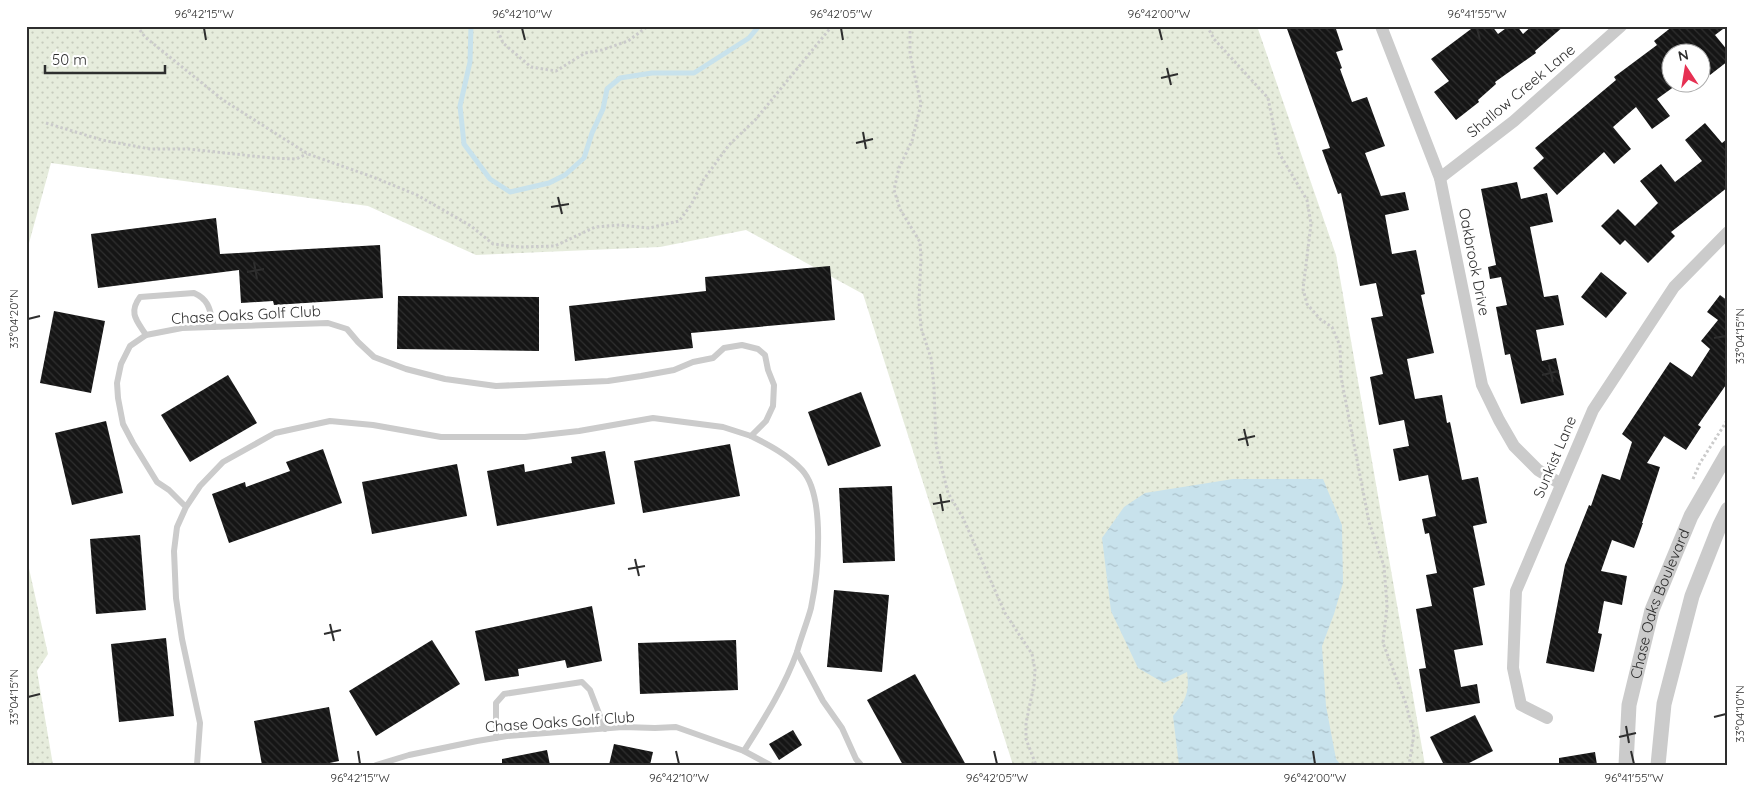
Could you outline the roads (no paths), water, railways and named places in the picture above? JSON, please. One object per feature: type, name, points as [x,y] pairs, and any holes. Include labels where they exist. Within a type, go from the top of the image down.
[{"type":"street","name":"Oakbrook Drive","points":[[1381,26],[1440,178],[1482,385],[1514,446],[1538,470],[1561,484]]},
{"type":"street","name":"Shallow Creek Lane","points":[[1440,178],[1514,121],[1621,26]]},
{"type":"street","name":"Sunkist Lane","points":[[1547,718],[1521,705],[1513,668],[1516,591],[1593,410],[1674,287],[1728,232]]},
{"type":"street","name":"Chase Oaks Boulevard","points":[[1626,765],[1629,705],[1652,610],[1692,516],[1728,452]]},
{"type":"street","name":"Chase Oaks Boulevard","points":[[1658,765],[1664,704],[1692,596],[1728,509]]},
{"type":"lane","points":[[146,335],[134,314],[133,306],[140,297],[194,293],[202,297],[209,305],[214,327]]},
{"type":"lane","name":"Chase Oaks Golf Club","points":[[186,507],[169,490],[157,482],[133,443],[123,424],[117,383],[121,364],[130,346],[146,335],[182,328],[328,323],[347,329],[374,357],[390,363],[445,379],[496,386],[608,381],[641,376],[674,370],[693,362],[713,358],[724,348],[742,344],[758,349],[765,355],[768,370],[774,384],[773,406],[766,420],[751,436]]},
{"type":"lane","points":[[198,765],[200,724],[182,639],[176,598],[174,551],[177,527],[186,507],[200,486],[224,462],[275,433],[330,421],[373,425],[441,437],[525,437],[579,431],[653,418],[723,427],[751,436],[774,448],[803,470],[812,489],[818,514],[819,545],[811,607],[788,675],[744,751]]},
{"type":"lane","points":[[797,652],[823,701],[842,728],[856,759],[861,765]]},
{"type":"lane","points":[[496,738],[496,703],[504,694],[582,682],[590,690],[604,729]]},
{"type":"lane","name":"Chase Oaks Golf Club","points":[[376,765],[409,755],[496,738],[554,732],[676,727],[744,751],[770,765]]},
{"type":"water","points":[[1233,479],[1323,479],[1342,525],[1343,583],[1322,646],[1326,706],[1336,759],[1341,765],[1179,765],[1173,716],[1186,696],[1188,686],[1187,672],[1164,683],[1138,668],[1111,611],[1102,538],[1124,507],[1145,493]]},
{"type":"waterway","points":[[471,26],[470,62],[460,106],[464,144],[490,179],[510,192],[549,183],[565,175],[584,158],[592,133],[603,109],[607,89],[620,78],[652,73],[694,73],[749,38],[759,26]]}]
